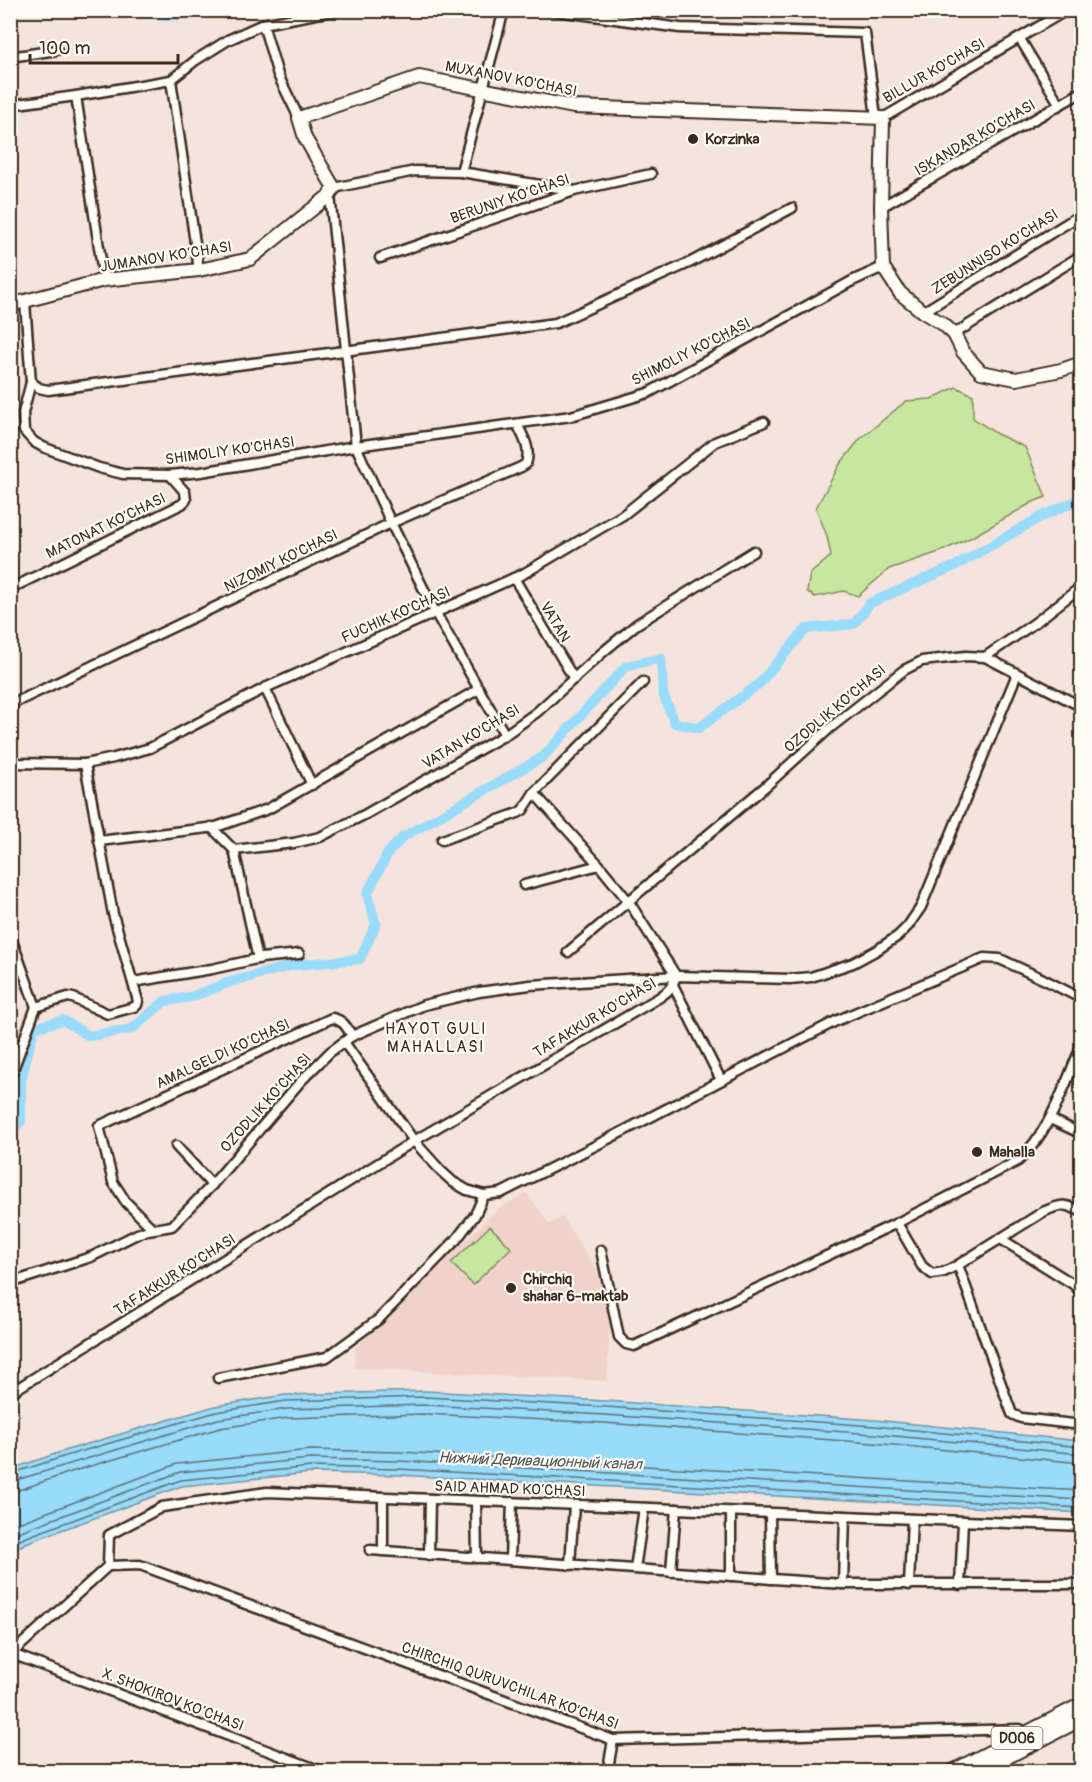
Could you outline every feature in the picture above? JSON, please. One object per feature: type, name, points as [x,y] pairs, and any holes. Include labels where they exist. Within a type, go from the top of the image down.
[{"type":"main road","name":"D006","points":[[953,1772],[1082,1706]]},
{"type":"main road","name":"D006","points":[[976,1772],[1082,1718]]},
{"type":"street","points":[[10,105],[171,80],[196,60],[228,40],[263,24],[337,10]]},
{"type":"street","points":[[461,172],[504,10]]},
{"type":"street","points":[[550,10],[680,28],[865,33],[879,117]]},
{"type":"street","name":"BILLUR KO'CHASI","points":[[883,267],[879,117],[1020,39],[1067,10]]},
{"type":"street","points":[[263,24],[278,75],[299,118],[305,138],[332,192],[345,350],[356,446],[435,612],[505,735]]},
{"type":"street","points":[[1020,39],[1060,105]]},
{"type":"street","points":[[10,57],[57,51]]},
{"type":"street","name":"MUXANOV KO'CHASI","points":[[299,118],[419,77],[574,107],[879,117]]},
{"type":"street","points":[[171,80],[198,270]]},
{"type":"street","name":"ISKANDAR KO‘CHASI","points":[[881,207],[1081,94]]},
{"type":"street","points":[[76,96],[104,280]]},
{"type":"street","name":"JUMANOV KO‘CHASI","points":[[10,305],[104,280],[198,270],[250,259],[332,192],[415,171],[461,172],[574,191]]},
{"type":"street","name":"BERUNIY KO‘CHASI","points":[[380,258],[574,191],[651,174]]},
{"type":"street","points":[[31,382],[39,388],[48,390],[556,323],[691,262],[792,208]]},
{"type":"street","name":"ZEBUNNISO KO‘CHASI","points":[[923,312],[1082,214]]},
{"type":"street","points":[[954,334],[1082,255]]},
{"type":"street","points":[[883,267],[900,292],[954,334],[963,352],[981,372],[1016,379],[1061,370],[1082,363]]},
{"type":"street","name":"SHIMOLIY KO‘CHASI","points":[[356,446],[571,416],[648,393],[852,281],[883,267]]},
{"type":"street","name":"SHIMOLIY KO'CHASI","points":[[25,302],[31,382],[23,413],[24,431],[34,442],[43,447],[123,474],[170,475],[201,472],[356,446]]},
{"type":"street","name":"FUCHIK KO'CHASI","points":[[10,763],[84,764],[150,748],[265,688],[514,578],[623,515],[715,442],[764,422]]},
{"type":"street","name":"NIZOMIY KO'CHASI","points":[[10,705],[391,523],[526,464],[529,456],[528,446],[517,424]]},
{"type":"street","name":"MATONAT KO‘CHASI","points":[[10,589],[182,504],[186,500],[185,492],[170,475]]},
{"type":"street","name":"VATAN KO'CHASI","points":[[234,850],[294,843],[320,837],[366,814],[505,735],[537,712],[637,624],[754,551]]},
{"type":"street","name":"VATAN","points":[[514,578],[574,679]]},
{"type":"street","points":[[1082,586],[1036,622],[985,657],[1082,707]]},
{"type":"street","name":"OZODLIK KO‘CHASI","points":[[568,952],[766,786],[830,728],[904,670],[922,661],[966,656],[985,657]]},
{"type":"street","name":"TAFAKKUR KO‘CHASI","points":[[10,1393],[414,1141],[660,997],[668,992],[675,980],[811,977],[853,963],[898,936],[921,907],[1017,674]]},
{"type":"street","points":[[441,840],[518,813],[534,793],[643,682]]},
{"type":"street","points":[[265,688],[312,785]]},
{"type":"street","points":[[99,841],[211,827],[268,809],[479,689]]},
{"type":"street","points":[[36,1007],[68,997],[108,1014],[134,1008],[138,1001],[113,914],[84,764]]},
{"type":"street","points":[[534,793],[629,902],[675,980],[721,1080]]},
{"type":"street","points":[[211,827],[234,850],[258,959]]},
{"type":"street","points":[[524,885],[599,866]]},
{"type":"street","points":[[10,935],[36,1007],[10,1078]]},
{"type":"street","points":[[133,982],[258,959],[299,954]]},
{"type":"street","points":[[348,1039],[414,1141],[453,1182],[467,1190],[484,1195],[501,1193],[588,1150],[836,1021],[984,958],[1000,959],[1082,999]]},
{"type":"street","name":"OZODLIK KO‘CHASI","points":[[10,1283],[91,1257],[137,1234],[172,1226],[212,1185],[300,1082],[330,1052],[348,1039],[424,1005],[479,992],[530,985],[675,980]]},
{"type":"street","name":"AMALGELDI KO‘CHASI","points":[[153,1229],[126,1202],[113,1182],[99,1126],[332,1018],[339,1019],[345,1024],[348,1039]]},
{"type":"street","points":[[602,1250],[619,1337],[626,1344],[634,1346],[897,1222],[1018,1161],[1042,1134],[1082,1045]]},
{"type":"street","points":[[1050,1119],[1082,1134]]},
{"type":"street","points":[[176,1146],[212,1185]]},
{"type":"street","points":[[218,1378],[327,1357],[379,1319],[456,1240],[475,1215],[484,1195]]},
{"type":"street","points":[[897,1222],[922,1266],[932,1274],[944,1272],[958,1265],[1058,1205],[1064,1204],[1082,1212]]},
{"type":"street","points":[[1001,1239],[1072,1284],[1082,1293]]},
{"type":"street","points":[[958,1265],[1009,1409],[1014,1416],[1082,1425]]},
{"type":"street","name":"SAID AHMAD KO‘CHASI","points":[[108,1566],[109,1535],[162,1507],[267,1492],[1082,1526]]},
{"type":"street","points":[[383,1497],[383,1551]]},
{"type":"street","points":[[429,1554],[430,1499]]},
{"type":"street","points":[[476,1501],[477,1558]]},
{"type":"street","points":[[510,1560],[512,1502]]},
{"type":"street","points":[[570,1565],[574,1505]]},
{"type":"street","points":[[635,1569],[644,1508]]},
{"type":"street","points":[[671,1572],[676,1509]]},
{"type":"street","points":[[731,1512],[731,1576]]},
{"type":"street","points":[[770,1513],[771,1579]]},
{"type":"street","points":[[843,1584],[844,1516]]},
{"type":"street","points":[[909,1585],[912,1519]]},
{"type":"street","points":[[960,1585],[963,1521]]},
{"type":"street","points":[[370,1550],[843,1584],[1082,1584]]},
{"type":"street","name":"CHIRCHIQ QURUVCHILAR KO'CHASI","points":[[108,1566],[140,1565],[613,1740],[1020,1729],[1026,1734]]},
{"type":"street","points":[[11,1655],[108,1566]]},
{"type":"street","name":"X. SHOKIROV KO‘CHASI","points":[[11,1655],[324,1772]]},
{"type":"street","points":[[605,1772],[613,1740]]},
{"type":"shaded area","name":"Chirchiq shahar 6-maktab","points":[[527,1193],[549,1224],[562,1217],[611,1295],[607,1381],[354,1368],[355,1348],[498,1209]]},
{"type":"green space","points":[[956,387],[973,395],[973,418],[997,434],[1025,447],[1046,497],[942,551],[889,569],[858,596],[844,591],[815,597],[807,592],[810,574],[831,556],[827,536],[816,508],[840,464],[860,439],[906,401],[931,399]]},
{"type":"green space","points":[[490,1226],[511,1248],[473,1285],[451,1263]]},
{"type":"water","name":"Нижний Деривационный канал","points":[[426,1391],[875,1420],[1081,1441],[1081,1513],[398,1475],[311,1473],[182,1486],[26,1543],[11,1552],[11,1469],[215,1406],[285,1395]]},
{"type":"waterway","points":[[149,10],[172,15],[194,10]]},
{"type":"waterway","points":[[10,1131],[21,1121],[21,1080],[34,1028],[63,1020],[89,1036],[132,1029],[165,1001],[191,997],[227,983],[294,965],[360,959],[376,924],[367,894],[388,853],[403,837],[543,757],[626,666],[661,658],[663,694],[675,723],[699,728],[759,684],[806,629],[854,624],[870,603],[955,566],[1039,518],[1082,498]]},
{"type":"place","name":"Korzinka","points":[[693,139]]},
{"type":"place","name":"Mahalla","points":[[977,1152]]},
{"type":"place","name":"Chirchiq shahar 6-maktab","points":[[511,1288]]},
{"type":"district","name":"HAYOT GULI MAHALLASI","points":[[436,1038]]}]
